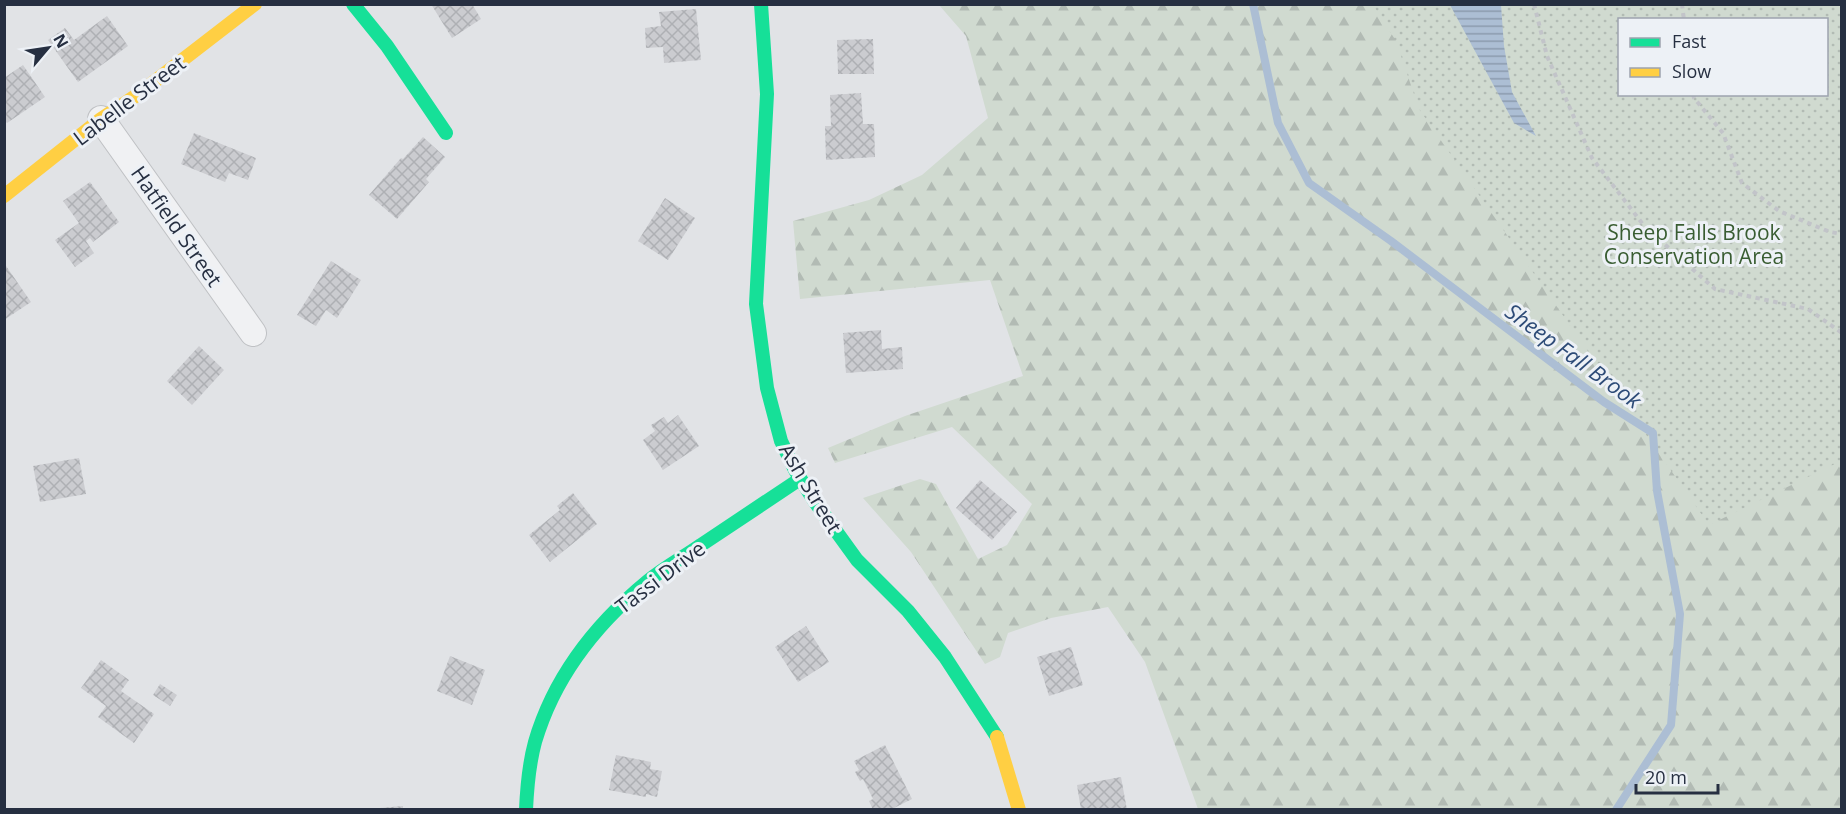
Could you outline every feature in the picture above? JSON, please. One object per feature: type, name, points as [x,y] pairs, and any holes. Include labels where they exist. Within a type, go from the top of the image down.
[{"type":"street","name":"Labelle Street","points":[[4,196],[101,119],[137,95],[255,4]]},
{"type":"street","points":[[353,4],[387,46],[446,133]]},
{"type":"street","name":"Ash Street","points":[[761,4],[767,94],[766,148],[756,304],[767,388],[781,441],[800,479],[857,560],[908,611],[938,648],[997,736],[1019,810]]},
{"type":"street","name":"Hatfield Street","points":[[101,119],[253,333]]},
{"type":"street","name":"Tassi Drive","points":[[526,810],[532,750],[545,710],[574,658],[604,621],[649,580],[800,479]]},
{"type":"path","points":[[1534,4],[1547,56],[1592,158],[1645,228],[1715,289],[1808,309],[1842,333]]},
{"type":"path","points":[[1694,96],[1723,133],[1742,183],[1779,212],[1830,232],[1842,234]]},
{"type":"green space","points":[[939,5],[1841,5],[1841,809],[1198,809],[1145,662],[1108,607],[1051,618],[1008,633],[1000,657],[985,664],[911,552],[863,498],[920,479],[936,484],[978,559],[1007,545],[1032,504],[952,427],[835,463],[828,448],[905,416],[1023,376],[990,280],[800,299],[793,221],[869,200],[922,175],[988,118],[966,36]]},
{"type":"green space","name":"Sheep Falls Brook Conservation Area","points":[[1373,5],[1841,5],[1841,461],[1709,525],[1419,109],[1396,41]]},
{"type":"water","points":[[1450,5],[1501,5],[1504,46],[1512,92],[1536,136],[1514,123]]},
{"type":"building","points":[[431,4],[472,4],[481,19],[452,38]]},
{"type":"building","points":[[696,9],[701,60],[664,63],[663,47],[646,48],[645,28],[661,26],[659,12]]},
{"type":"building","points":[[107,16],[128,46],[78,82],[48,40],[65,28],[74,40]]},
{"type":"building","points":[[873,39],[874,74],[838,74],[837,40]]},
{"type":"building","points":[[23,65],[45,97],[7,123],[4,120],[4,78]]},
{"type":"building","points":[[861,93],[863,124],[874,124],[875,157],[826,160],[825,126],[831,126],[830,95]]},
{"type":"building","points":[[194,133],[256,158],[248,180],[229,173],[225,182],[181,164]]},
{"type":"building","points":[[423,137],[445,157],[426,179],[429,182],[397,219],[369,195]]},
{"type":"building","points":[[90,182],[119,222],[93,242],[90,238],[86,241],[94,253],[75,267],[55,240],[79,223],[63,201]]},
{"type":"building","points":[[665,198],[695,218],[668,260],[638,241]]},
{"type":"building","points":[[331,261],[361,280],[337,318],[326,310],[316,326],[297,315]]},
{"type":"building","points":[[4,263],[31,302],[4,320]]},
{"type":"building","points":[[881,330],[882,349],[902,347],[903,369],[846,373],[843,333]]},
{"type":"building","points":[[199,346],[224,370],[192,405],[167,381]]},
{"type":"building","points":[[678,415],[699,446],[663,470],[643,440],[655,431],[651,425],[664,417],[668,423]]},
{"type":"building","points":[[79,458],[86,494],[40,502],[33,466]]},
{"type":"building","points":[[980,480],[1017,512],[992,540],[956,508]]},
{"type":"building","points":[[573,493],[597,524],[550,562],[529,535],[560,510],[557,506]]},
{"type":"building","points":[[806,626],[829,662],[798,682],[775,647]]},
{"type":"building","points":[[1071,647],[1083,685],[1049,696],[1037,657]]},
{"type":"building","points":[[450,656],[485,670],[472,705],[437,691]]},
{"type":"building","points":[[101,660],[129,680],[121,691],[154,714],[134,743],[98,717],[106,706],[81,688]]},
{"type":"building","points":[[160,684],[177,695],[170,706],[153,695]]},
{"type":"building","points":[[885,745],[912,799],[890,810],[873,810],[869,801],[873,799],[863,779],[860,781],[855,772],[859,770],[854,761]]},
{"type":"building","points":[[616,755],[651,762],[650,769],[662,771],[657,797],[609,790]]},
{"type":"building","points":[[1121,777],[1127,810],[1081,810],[1077,785]]},
{"type":"building","points":[[403,806],[403,810],[380,810],[380,808]]},
{"type":"waterway","name":"Sheep Fall Brook","points":[[1253,4],[1278,123],[1309,183],[1391,241],[1604,402],[1653,433],[1657,491],[1680,614],[1671,725],[1616,810]]},
{"type":"traffic: fast","points":[[353,4],[387,46],[446,133]]},
{"type":"traffic: fast","points":[[761,4],[767,94],[756,304],[767,388],[781,441],[795,470],[815,502],[857,560],[908,611],[945,657],[997,737]]},
{"type":"traffic: fast","points":[[526,810],[531,759],[543,718],[566,674],[595,633],[629,597],[654,576],[800,479]]},
{"type":"traffic: slow","points":[[4,196],[101,119],[137,95],[255,4]]},
{"type":"traffic: slow","points":[[997,737],[1019,810]]}]
